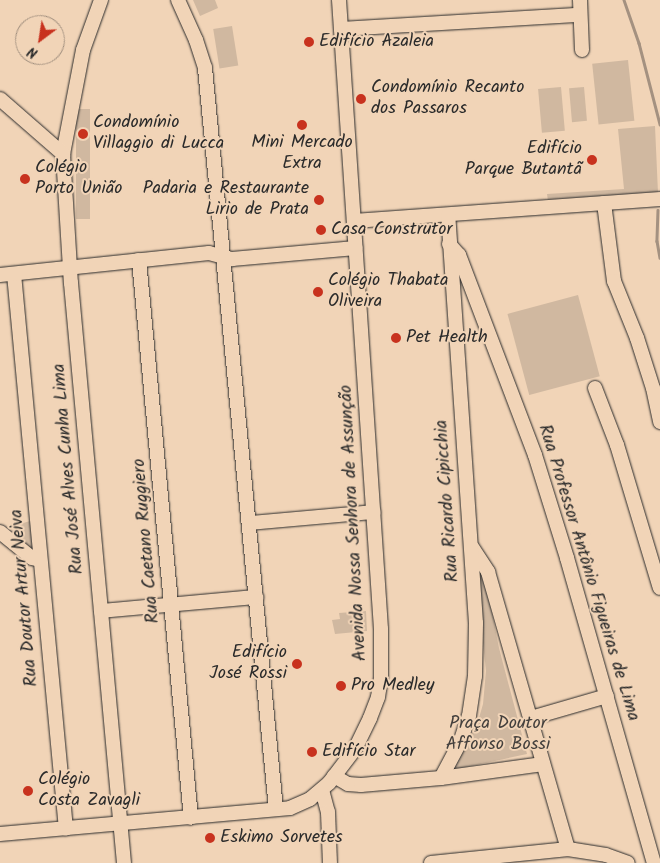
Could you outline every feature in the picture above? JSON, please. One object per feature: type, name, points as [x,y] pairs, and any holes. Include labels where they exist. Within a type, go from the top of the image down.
[{"type":"street","name":"Rua José Alves Cunha Lima","points":[[102,0],[83,50],[63,154],[70,269],[124,863]]},
{"type":"street","points":[[178,0],[196,40],[205,68],[276,809]]},
{"type":"street","name":"Avenida Nossa Senhora de Assunção","points":[[0,834],[290,808],[330,788],[363,734],[378,697],[381,677],[381,629],[339,0]]},
{"type":"street","points":[[580,0],[582,50]]},
{"type":"street","points":[[341,29],[580,15]]},
{"type":"street","points":[[0,99],[63,154]]},
{"type":"street","points":[[354,221],[660,200]]},
{"type":"street","points":[[604,204],[614,281],[637,338],[653,388],[660,422]]},
{"type":"street","name":"Rua Ricardo Cipicchia","points":[[441,778],[465,731],[475,676],[476,623],[472,578],[472,546],[465,488],[448,215]]},
{"type":"street","name":"Rua Professor Antônio Figueiras de Lima","points":[[450,244],[459,254],[535,455],[654,863]]},
{"type":"street","points":[[7,274],[70,269],[209,253],[232,259],[356,248]]},
{"type":"street","name":"Rua Caetano Ruggiero","points":[[139,260],[191,818]]},
{"type":"street","name":"Rua Doutor Artur Neiva","points":[[7,274],[40,560],[66,829]]},
{"type":"street","points":[[595,388],[617,445],[659,581]]},
{"type":"street","points":[[250,523],[374,512]]},
{"type":"street","points":[[0,532],[32,558],[40,560]]},
{"type":"street","points":[[472,546],[488,572],[568,849]]},
{"type":"street","points":[[101,611],[256,597]]},
{"type":"street","points":[[531,718],[606,696]]},
{"type":"street","points":[[330,863],[328,829],[330,788],[348,784],[361,785],[441,778],[543,764]]},
{"type":"street","points":[[310,799],[320,809],[328,829]]},
{"type":"street","points":[[431,863],[568,849],[606,855],[628,863]]},
{"type":"green space","points":[[193,0],[215,0],[218,8],[200,16]]},
{"type":"green space","points":[[232,26],[238,66],[219,68],[213,29]]},
{"type":"green space","points":[[628,60],[634,121],[599,124],[592,64]]},
{"type":"green space","points":[[561,87],[565,131],[542,133],[538,89]]},
{"type":"green space","points":[[584,87],[587,121],[572,122],[569,88]]},
{"type":"green space","points":[[76,109],[90,109],[90,219],[76,219]]},
{"type":"green space","points":[[655,126],[658,193],[548,201],[547,194],[624,189],[618,129]]},
{"type":"green space","points":[[578,295],[600,376],[529,395],[507,314]]},
{"type":"green space","points":[[30,521],[33,550],[11,532],[20,524]]},
{"type":"green space","name":"Praça Doutor Affonso Bossi","points":[[485,577],[499,648],[527,754],[453,770],[477,725],[483,704],[486,671],[476,578]]},
{"type":"green space","points":[[366,611],[367,631],[335,634],[332,620],[340,619],[339,613]]},
{"type":"waterway","points":[[624,0],[639,43],[660,124]]},
{"type":"waterway","points":[[658,210],[657,241],[660,258]]},
{"type":"place","name":"Edifício Azaleia","points":[[309,42]]},
{"type":"place","name":"Condomínio Recanto dos Passaros","points":[[361,99]]},
{"type":"place","name":"Mini Mercado Extra","points":[[302,125]]},
{"type":"place","name":"Condomínio Villaggio di Lucca","points":[[83,134]]},
{"type":"place","name":"Edifício Parque Butantã","points":[[592,160]]},
{"type":"place","name":"Colégio Porto União","points":[[25,179]]},
{"type":"place","name":"Padaria e Restaurante Lirio de Prata","points":[[319,200]]},
{"type":"place","name":"Casa Construtor","points":[[321,230]]},
{"type":"place","name":"Colégio Thabata Oliveira","points":[[318,292]]},
{"type":"place","name":"Pet Health","points":[[396,338]]},
{"type":"place","name":"Edifício José Rossi","points":[[297,664]]},
{"type":"place","name":"Pro Medley","points":[[341,686]]},
{"type":"place","name":"Edifício Star","points":[[312,752]]},
{"type":"place","name":"Colégio Costa Zavagli","points":[[28,791]]},
{"type":"place","name":"Eskimo Sorvetes","points":[[210,838]]}]
